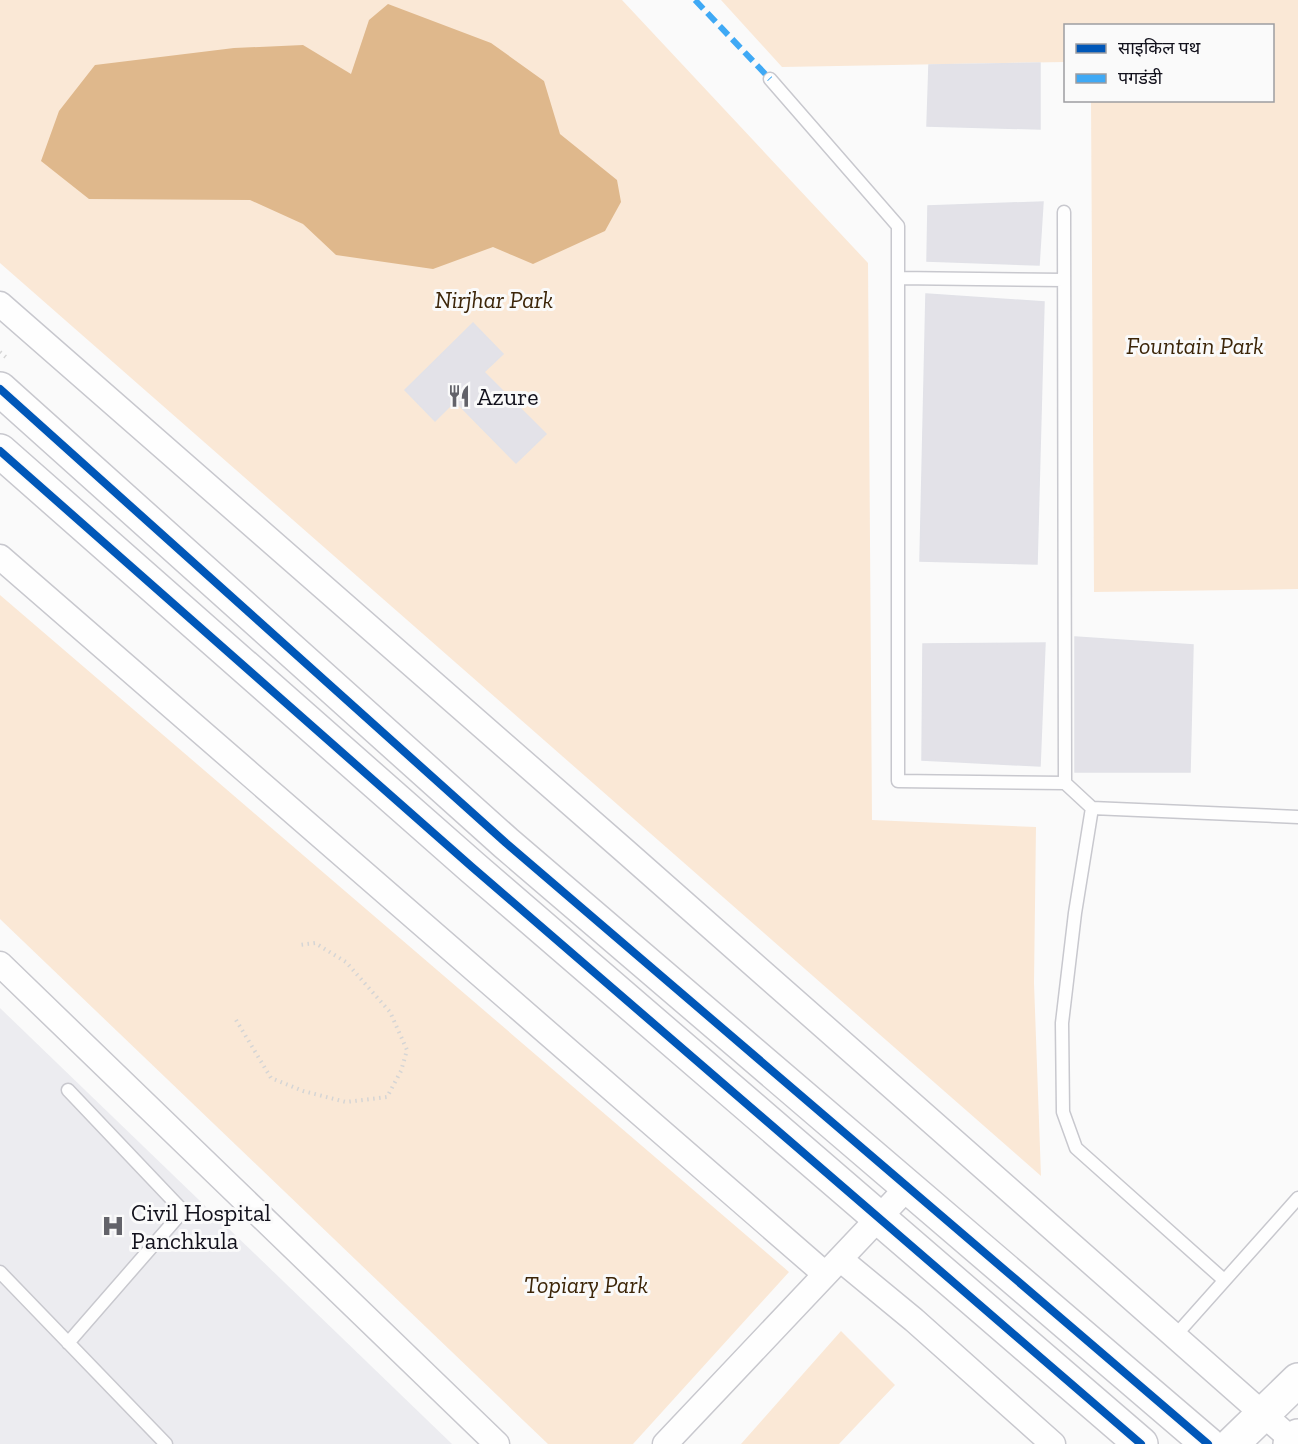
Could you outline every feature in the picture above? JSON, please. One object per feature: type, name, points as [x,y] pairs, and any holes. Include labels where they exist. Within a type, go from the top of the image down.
[{"type":"street","points":[[0,304],[1294,1441]]},
{"type":"street","points":[[0,389],[506,843],[1208,1444]]},
{"type":"street","points":[[0,451],[472,867],[1141,1444]]},
{"type":"street","points":[[0,557],[833,1267],[914,1320],[1053,1444]]},
{"type":"street","points":[[0,964],[497,1444]]},
{"type":"street","points":[[665,1444],[908,1187]]},
{"type":"street","points":[[1232,1444],[1298,1380]]},
{"type":"lane","points":[[770,79],[898,226],[898,781],[1065,783],[1092,808],[1298,817]]},
{"type":"lane","points":[[1064,212],[1065,783]]},
{"type":"lane","points":[[898,278],[1064,280]]},
{"type":"lane","points":[[1092,808],[1075,913],[1062,1023],[1063,1112],[1076,1148],[1224,1280]]},
{"type":"lane","points":[[68,1090],[183,1211],[68,1343]]},
{"type":"lane","points":[[1175,1336],[1298,1198]]},
{"type":"lane","points":[[0,1272],[166,1444]]},
{"type":"path","points":[[236,1020],[271,1078],[303,1091],[346,1102],[387,1097],[401,1071],[407,1050],[390,1012],[346,962],[315,944],[300,945]]},
{"type":"shaded area","points":[[388,4],[491,43],[544,81],[560,134],[617,180],[621,202],[605,231],[533,264],[493,247],[433,269],[336,255],[303,224],[250,200],[89,199],[41,161],[59,111],[95,65],[234,48],[303,45],[351,74],[369,20]]},
{"type":"shaded area","name":"Civil Hospital Panchkula","points":[[0,1008],[452,1444],[0,1444]]},
{"type":"green space","name":"Nirjhar Park","points":[[0,0],[622,0],[868,263],[872,820],[1036,827],[1034,983],[1041,1176],[0,263]]},
{"type":"green space","name":"Fountain Park","points":[[721,0],[1298,0],[1298,589],[1094,592],[1091,102],[1274,102],[1274,24],[1064,24],[1064,62],[782,67]]},
{"type":"green space","name":"Topiary Park","points":[[0,595],[789,1272],[633,1444],[548,1444],[0,919]]},
{"type":"green space","points":[[841,1331],[895,1385],[839,1444],[741,1444]]},
{"type":"building","points":[[1040,63],[1040,129],[927,126],[929,65]]},
{"type":"building","points":[[1043,202],[1039,265],[927,261],[928,206]]},
{"type":"building","points":[[926,294],[1044,302],[1037,564],[920,561]]},
{"type":"building","name":"Azure","points":[[473,323],[503,354],[484,372],[546,434],[516,463],[455,401],[435,421],[405,390]]},
{"type":"building","points":[[1075,637],[1193,645],[1190,772],[1075,772]]},
{"type":"building","points":[[1045,643],[1040,766],[922,760],[923,644]]},
{"type":"marked path","points":[[695,0],[770,79]]},
{"type":"cycle path","points":[[0,389],[506,843],[1208,1444]]},
{"type":"cycle path","points":[[0,451],[472,867],[1141,1444]]},
{"type":"place","name":"Azure","points":[[459,396]]},
{"type":"place","name":"Civil Hospital Panchkula","points":[[113,1226]]}]
